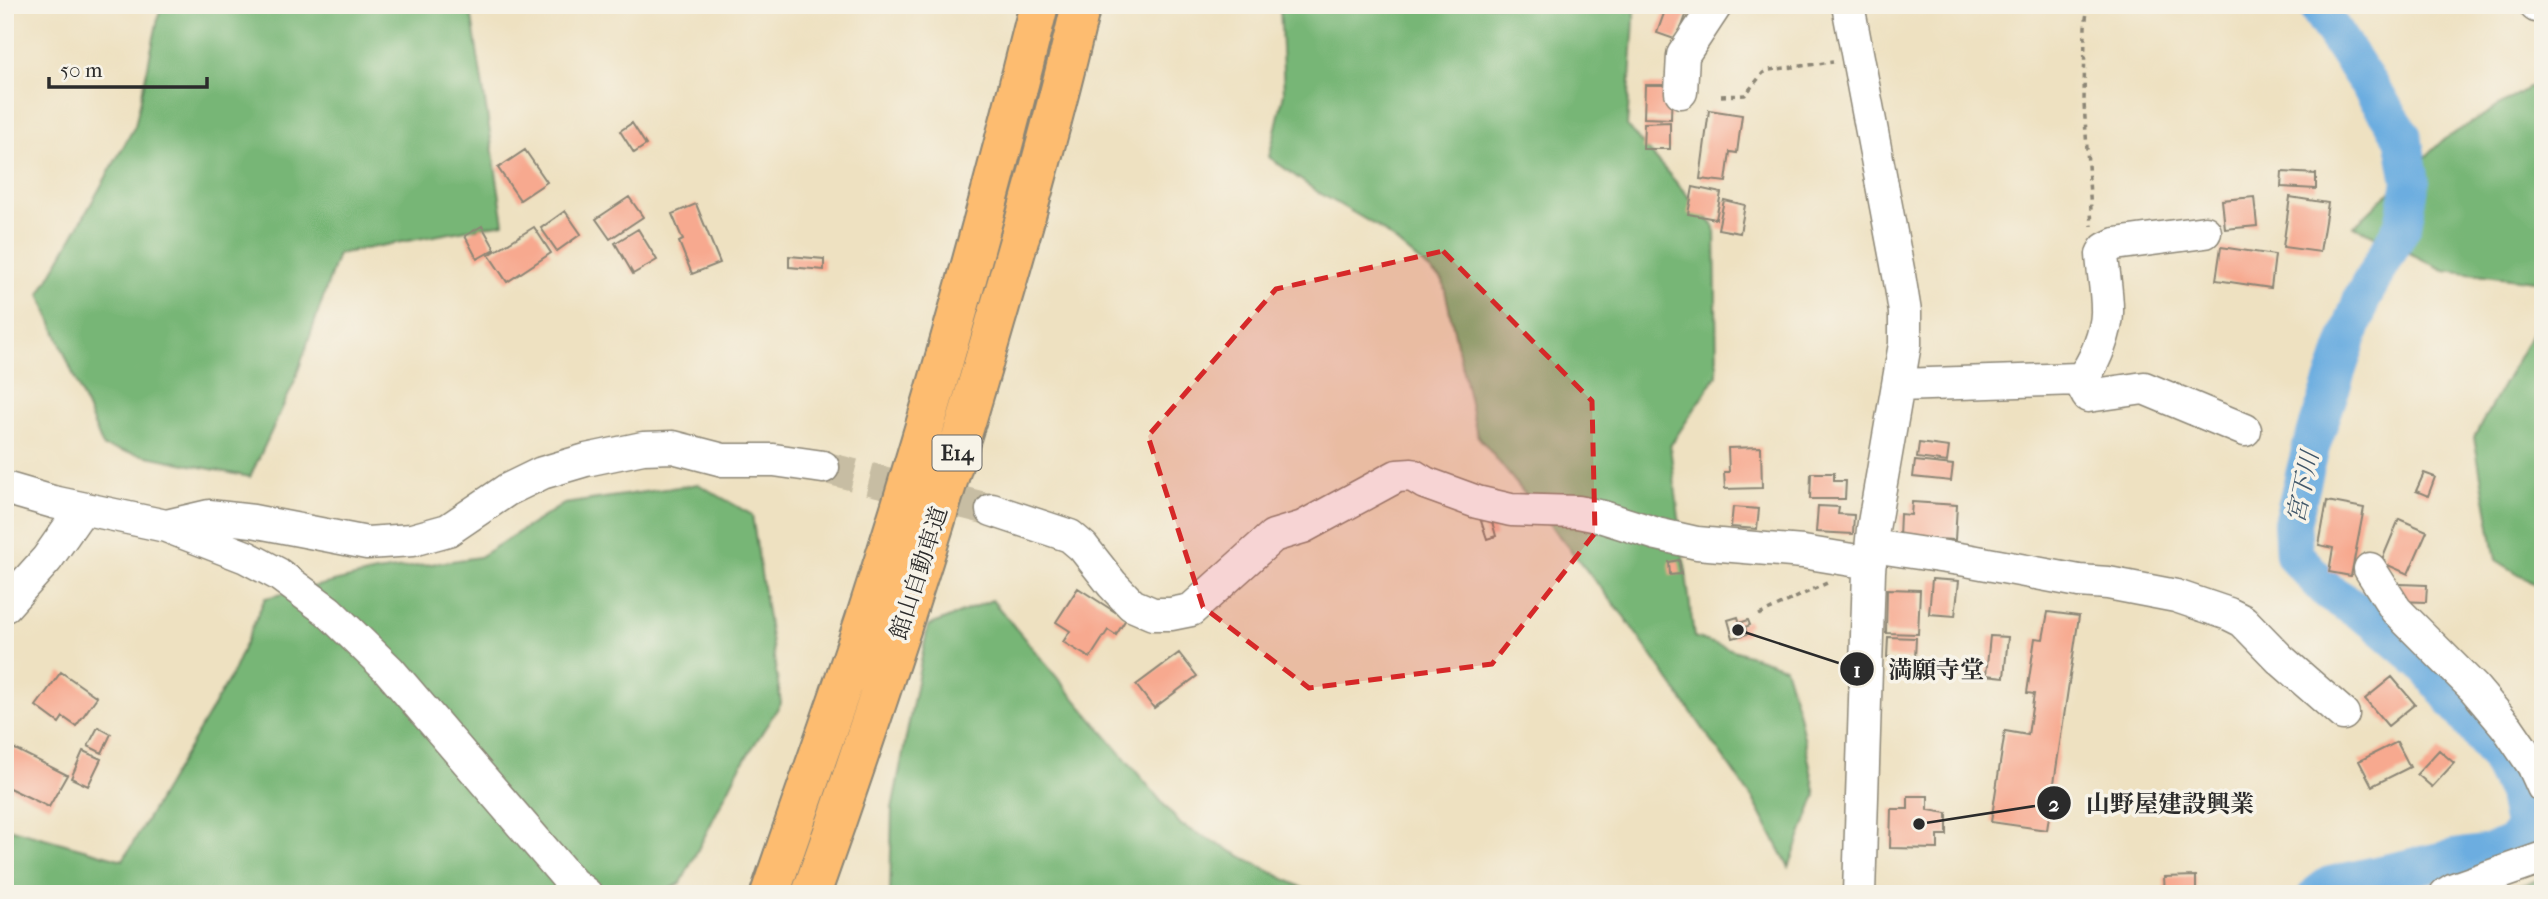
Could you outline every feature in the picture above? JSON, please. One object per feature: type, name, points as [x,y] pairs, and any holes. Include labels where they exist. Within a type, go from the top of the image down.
[{"type":"highway","name":"館山自動車道","points":[[770,894],[867,613],[933,398],[1039,5]]},
{"type":"highway","name":"館山自動車道","points":[[811,894],[872,722],[965,429],[1022,232],[1081,5]]},
{"type":"street","points":[[1681,92],[1683,55],[1716,5]]},
{"type":"street","points":[[1848,5],[1905,312],[1905,344],[1899,385],[1862,556],[1859,894]]},
{"type":"street","points":[[1899,385],[2079,379],[2085,376],[2094,361],[2106,318],[2102,254],[2105,249],[2115,244],[2205,232]]},
{"type":"street","points":[[2079,379],[2088,396],[2144,388],[2245,430]]},
{"type":"street","points":[[166,526],[209,516],[253,521],[367,542],[411,540],[448,530],[507,489],[542,473],[643,448],[673,447],[723,460],[774,460],[823,467]]},
{"type":"street","points":[[992,510],[1070,536],[1083,547],[1132,605],[1153,614],[1171,614],[1191,610],[1273,536],[1303,527],[1397,475],[1412,474],[1425,483],[1477,502],[1511,510],[1578,512],[1697,543],[1862,556],[1966,560],[2176,596],[2243,621],[2280,660],[2343,714]]},
{"type":"street","points":[[5,488],[82,509],[166,526],[246,557],[278,574],[346,626],[388,670],[572,883],[586,894]]},
{"type":"street","points":[[5,606],[47,559],[82,509]]},
{"type":"street","points":[[2370,569],[2396,610],[2474,688],[2507,727],[2533,765],[2543,786]]},
{"type":"street","points":[[2446,894],[2543,858]]},
{"type":"path","points":[[2088,5],[2085,26],[2084,103],[2089,208],[2094,240],[2102,254]]},
{"type":"path","points":[[1721,96],[1745,95],[1763,72],[1769,70],[1858,59]]},
{"type":"path","points":[[1759,615],[1833,581],[1862,556]]},
{"type":"highlighted area","points":[[1443,251],[1592,401],[1595,533],[1492,664],[1309,688],[1203,607],[1148,436],[1276,289]]},
{"type":"green space","points":[[161,5],[470,5],[504,223],[338,254],[294,383],[250,477],[103,447],[40,294],[135,126]]},
{"type":"green space","points":[[1280,5],[1635,5],[1627,126],[1715,227],[1717,375],[1670,446],[1694,637],[1785,667],[1799,714],[1816,795],[1789,867],[1754,801],[1623,615],[1477,435],[1443,281],[1378,227],[1316,191],[1269,157],[1284,93]]},
{"type":"green space","points":[[2543,79],[2543,282],[2444,270],[2354,226],[2443,140]]},
{"type":"green space","points":[[2543,313],[2543,589],[2496,560],[2474,437]]},
{"type":"green space","points":[[698,484],[752,515],[781,703],[738,770],[681,883],[657,894],[5,894],[5,827],[123,860],[232,674],[265,598],[376,572],[479,557],[564,504]]},
{"type":"green space","points":[[992,600],[1181,825],[1314,894],[890,894],[892,809],[928,626]]},
{"type":"green space","points":[[2543,878],[2543,894],[2496,894]]},
{"type":"building","points":[[1667,5],[1689,7],[1677,40],[1657,33]]},
{"type":"building","points":[[1645,85],[1672,85],[1671,119],[1644,118]]},
{"type":"building","points":[[1709,110],[1742,115],[1737,153],[1730,152],[1726,182],[1700,179]]},
{"type":"building","points":[[1670,122],[1670,149],[1643,149],[1644,123]]},
{"type":"building","points":[[632,123],[646,145],[634,153],[620,131]]},
{"type":"building","points":[[525,150],[547,182],[520,200],[498,168]]},
{"type":"building","points":[[2282,172],[2316,174],[2316,189],[2281,187]]},
{"type":"building","points":[[1693,187],[1721,193],[1716,219],[1688,214]]},
{"type":"building","points":[[629,197],[643,217],[610,239],[596,219]]},
{"type":"building","points":[[2254,197],[2257,226],[2225,229],[2222,200]]},
{"type":"building","points":[[2290,197],[2328,203],[2320,252],[2283,247]]},
{"type":"building","points":[[1724,200],[1745,205],[1740,233],[1718,229]]},
{"type":"building","points":[[696,204],[720,263],[692,274],[679,242],[683,240],[672,214]]},
{"type":"building","points":[[565,211],[581,234],[557,251],[541,228]]},
{"type":"building","points":[[482,226],[495,249],[477,259],[465,236]]},
{"type":"building","points":[[534,227],[551,253],[507,282],[489,255]]},
{"type":"building","points":[[638,229],[657,260],[633,274],[615,243]]},
{"type":"building","points":[[2221,247],[2275,255],[2271,288],[2216,280]]},
{"type":"building","points":[[789,256],[824,259],[824,270],[789,267]]},
{"type":"building","points":[[1919,443],[1949,447],[1947,462],[1917,458]]},
{"type":"building","points":[[1761,447],[1762,488],[1725,489],[1724,472],[1729,472],[1728,448]]},
{"type":"building","points":[[1915,461],[1953,465],[1951,481],[1913,477]]},
{"type":"building","points":[[1811,473],[1834,473],[1834,481],[1846,481],[1845,499],[1810,499]]},
{"type":"building","points":[[2424,473],[2435,477],[2428,496],[2416,491]]},
{"type":"building","points":[[2327,501],[2364,508],[2351,576],[2329,572],[2333,548],[2319,545]]},
{"type":"building","points":[[1912,502],[1957,505],[1955,540],[1899,537],[1900,514],[1911,515]]},
{"type":"building","points":[[1818,506],[1839,507],[1838,514],[1854,515],[1853,534],[1816,532]]},
{"type":"building","points":[[1733,507],[1759,509],[1757,529],[1731,527]]},
{"type":"building","points":[[1491,518],[1496,536],[1487,539],[1481,521]]},
{"type":"building","points":[[2399,519],[2427,531],[2408,574],[2381,562]]},
{"type":"building","points":[[1679,560],[1681,574],[1670,575],[1669,562]]},
{"type":"building","points":[[1932,579],[1959,581],[1955,616],[1929,614]]},
{"type":"building","points":[[2400,584],[2427,585],[2426,602],[2399,601]]},
{"type":"building","points":[[1078,588],[1126,619],[1116,635],[1108,630],[1090,658],[1063,642],[1070,631],[1056,622]]},
{"type":"building","points":[[1887,589],[1920,590],[1918,634],[1886,633]]},
{"type":"building","points":[[2048,612],[2079,616],[2047,830],[1991,822],[2005,731],[2028,735],[2034,694],[2027,693],[2035,638],[2043,639]]},
{"type":"building","points":[[1738,617],[1740,623],[1748,620],[1750,625],[1745,627],[1747,634],[1733,638],[1728,620]]},
{"type":"building","points":[[1990,636],[2008,637],[2004,677],[1986,675]]},
{"type":"building","points":[[1888,637],[1916,638],[1915,659],[1887,657]]},
{"type":"building","points":[[1179,653],[1197,676],[1154,708],[1136,685]]},
{"type":"building","points":[[61,672],[97,697],[76,726],[63,717],[59,723],[36,706]]},
{"type":"building","points":[[2392,677],[2415,704],[2388,726],[2365,699]]},
{"type":"building","points":[[98,727],[111,734],[102,753],[88,746]]},
{"type":"building","points":[[2397,742],[2410,767],[2372,786],[2359,761]]},
{"type":"building","points":[[5,744],[67,775],[49,807],[5,786]]},
{"type":"building","points":[[2439,750],[2454,763],[2432,787],[2417,774]]},
{"type":"building","points":[[83,751],[101,759],[88,786],[71,778]]},
{"type":"building","points":[[1908,796],[1928,796],[1928,810],[1947,813],[1947,835],[1938,835],[1938,849],[1890,848],[1891,809],[1908,809]]},
{"type":"building","points":[[2196,876],[2196,894],[2165,894],[2164,877]]},
{"type":"waterway","name":"宮下川","points":[[2316,5],[2403,137],[2411,182],[2403,225],[2362,298],[2311,447],[2292,523],[2294,555],[2329,592],[2376,622],[2425,664],[2498,757],[2517,795],[2524,829],[2512,843],[2490,853],[2454,858],[2330,885],[2318,894]]},
{"type":"tunnel","points":[[823,467],[992,510]]},
{"type":"place","name":"満願寺堂","points":[[1738,630]]},
{"type":"place","name":"山野屋建設興業","points":[[1919,824]]}]
